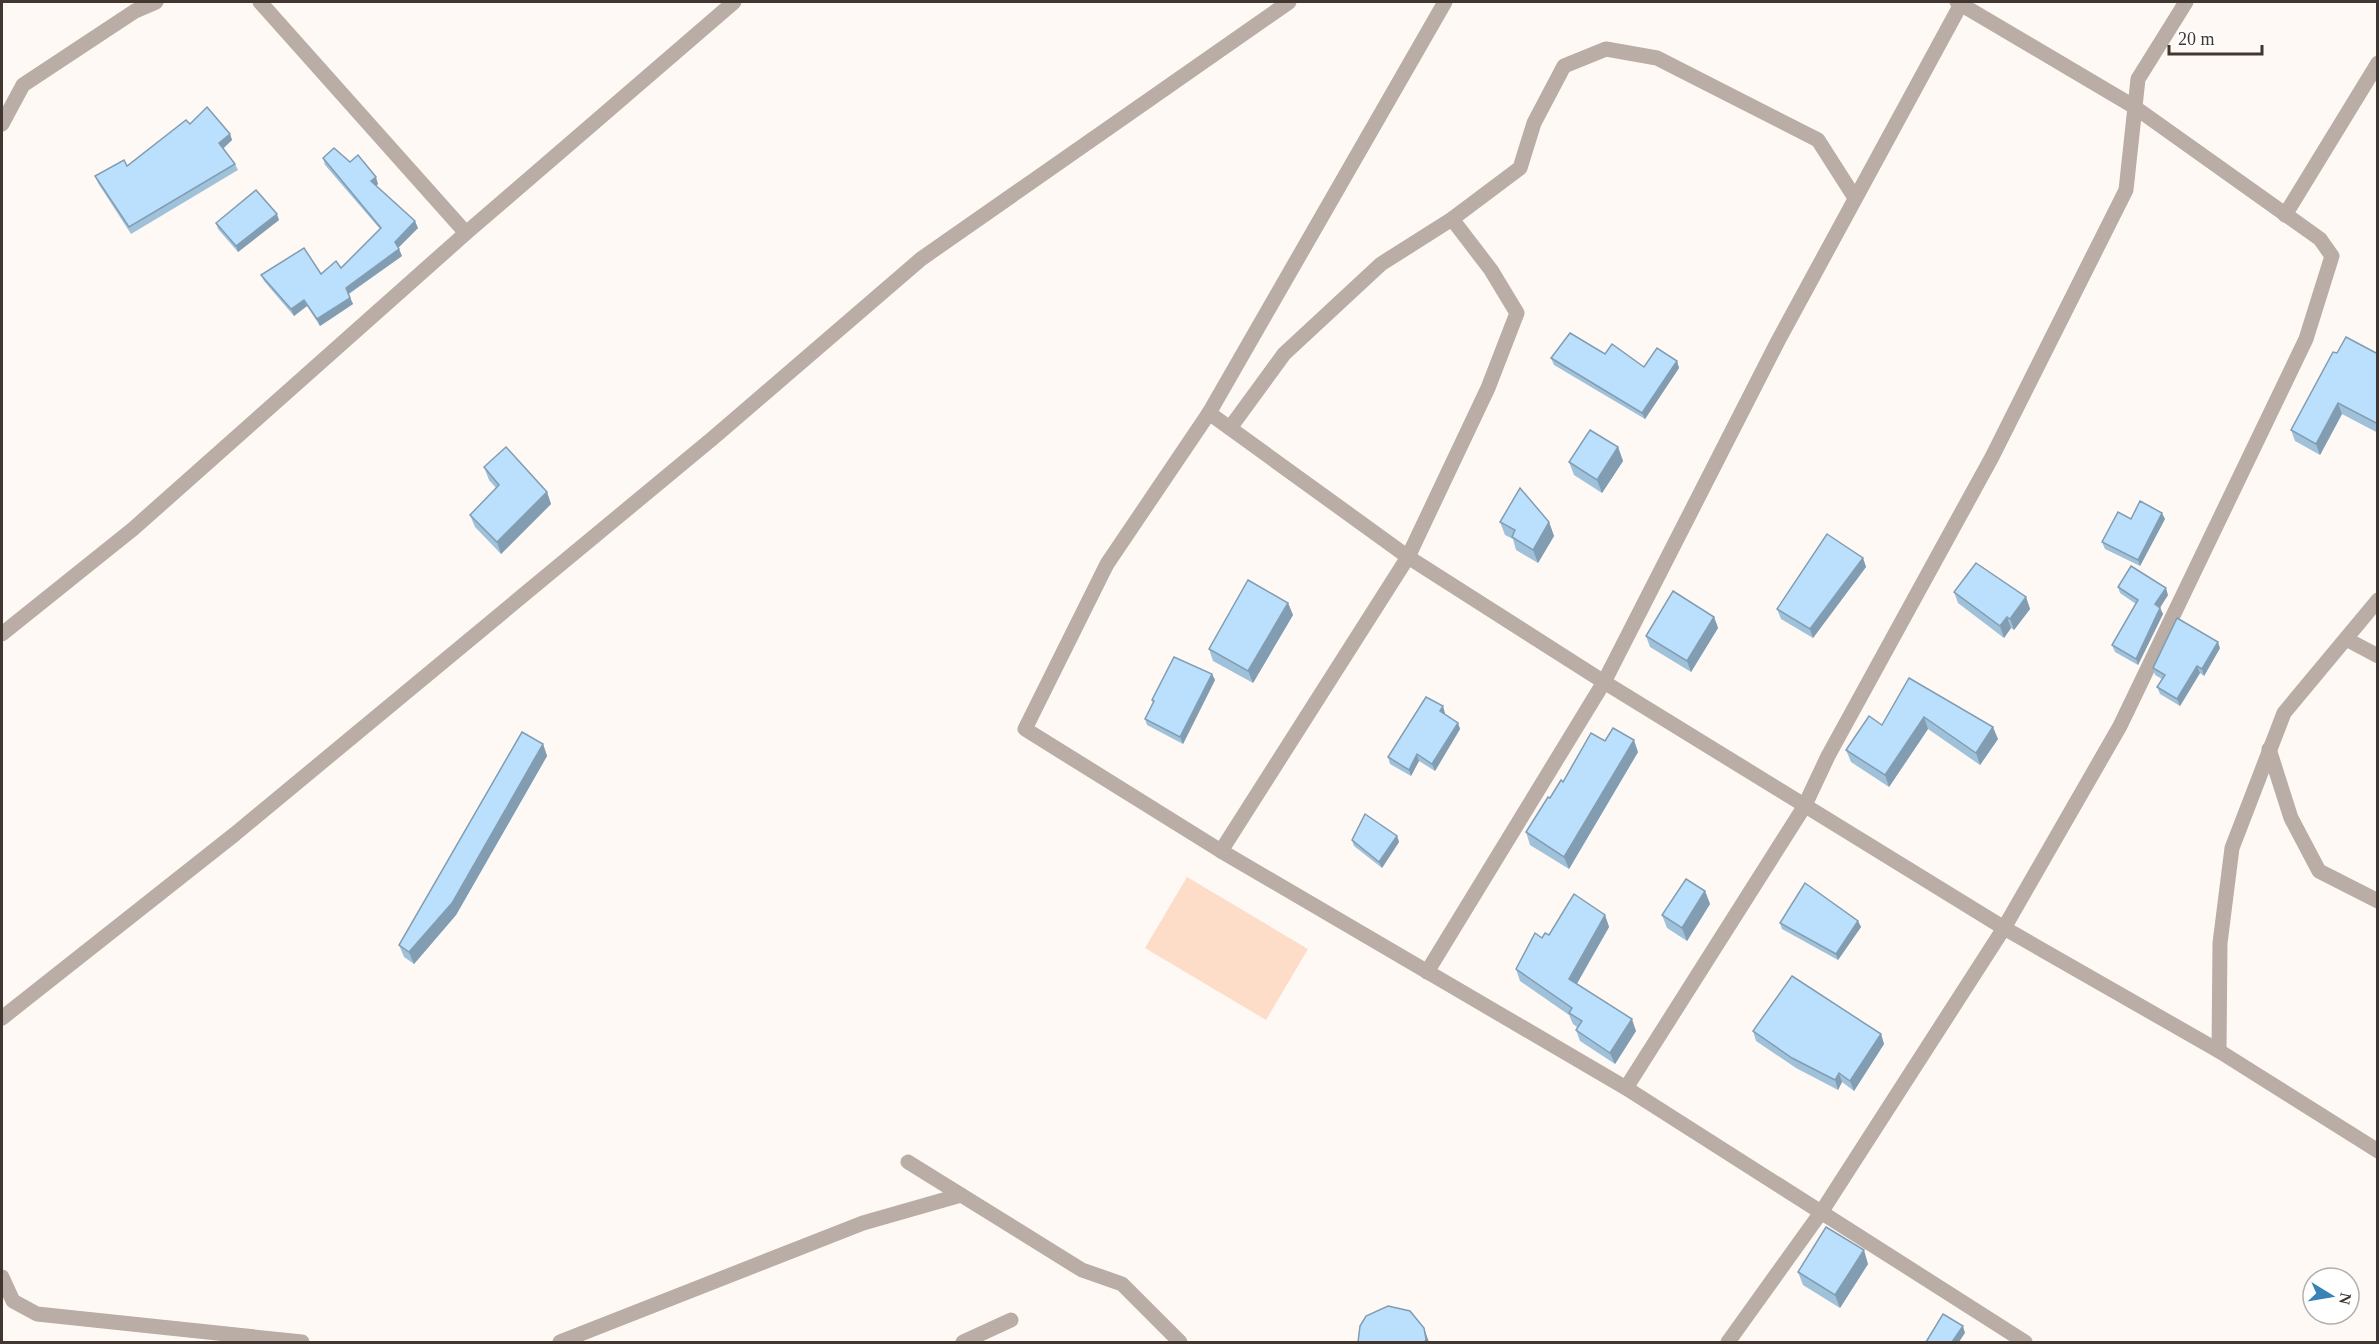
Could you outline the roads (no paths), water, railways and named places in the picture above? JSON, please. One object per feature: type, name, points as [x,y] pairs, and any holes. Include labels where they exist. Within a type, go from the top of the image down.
[{"type":"street","points":[[2,124],[23,85],[135,11],[156,2]]},
{"type":"street","points":[[260,2],[466,233]]},
{"type":"street","points":[[2,634],[133,529],[466,233],[734,2]]},
{"type":"street","points":[[2,1018],[262,812],[713,438],[921,258],[1289,2]]},
{"type":"street","points":[[1445,2],[1209,413],[1107,564],[1025,729],[1221,851],[1626,1088],[1822,1211],[2017,1340]]},
{"type":"street","points":[[1626,1088],[1804,807],[1828,756],[1992,457],[2126,190],[2133,106],[2138,79],[2186,2]]},
{"type":"street","points":[[1427,972],[1604,682],[1778,341],[1959,3],[2133,106],[2320,239],[2332,256],[2306,339],[2120,726],[2004,928],[1822,1211],[1728,1342]]},
{"type":"street","points":[[1230,428],[1284,354],[1380,264],[1452,219],[1520,168],[1534,123],[1564,66],[1606,49],[1657,58],[1818,140],[1856,198]]},
{"type":"street","points":[[2285,215],[2378,63]]},
{"type":"street","points":[[1221,851],[1408,557],[1488,388],[1517,313],[1491,270],[1452,219]]},
{"type":"street","points":[[1209,413],[1408,557],[1604,682],[2004,928],[2220,1051],[2378,1151]]},
{"type":"street","points":[[2220,1051],[2220,943],[2232,848],[2284,713],[2378,600]]},
{"type":"street","points":[[2346,639],[2378,656]]},
{"type":"street","points":[[2269,749],[2291,818],[2319,871],[2378,901]]},
{"type":"street","points":[[908,1162],[1082,1270],[1122,1284],[1180,1342]]},
{"type":"street","points":[[560,1342],[863,1223],[961,1195]]},
{"type":"street","points":[[2,1277],[13,1301],[37,1314],[302,1342]]},
{"type":"street","points":[[963,1342],[1011,1320]]}]
